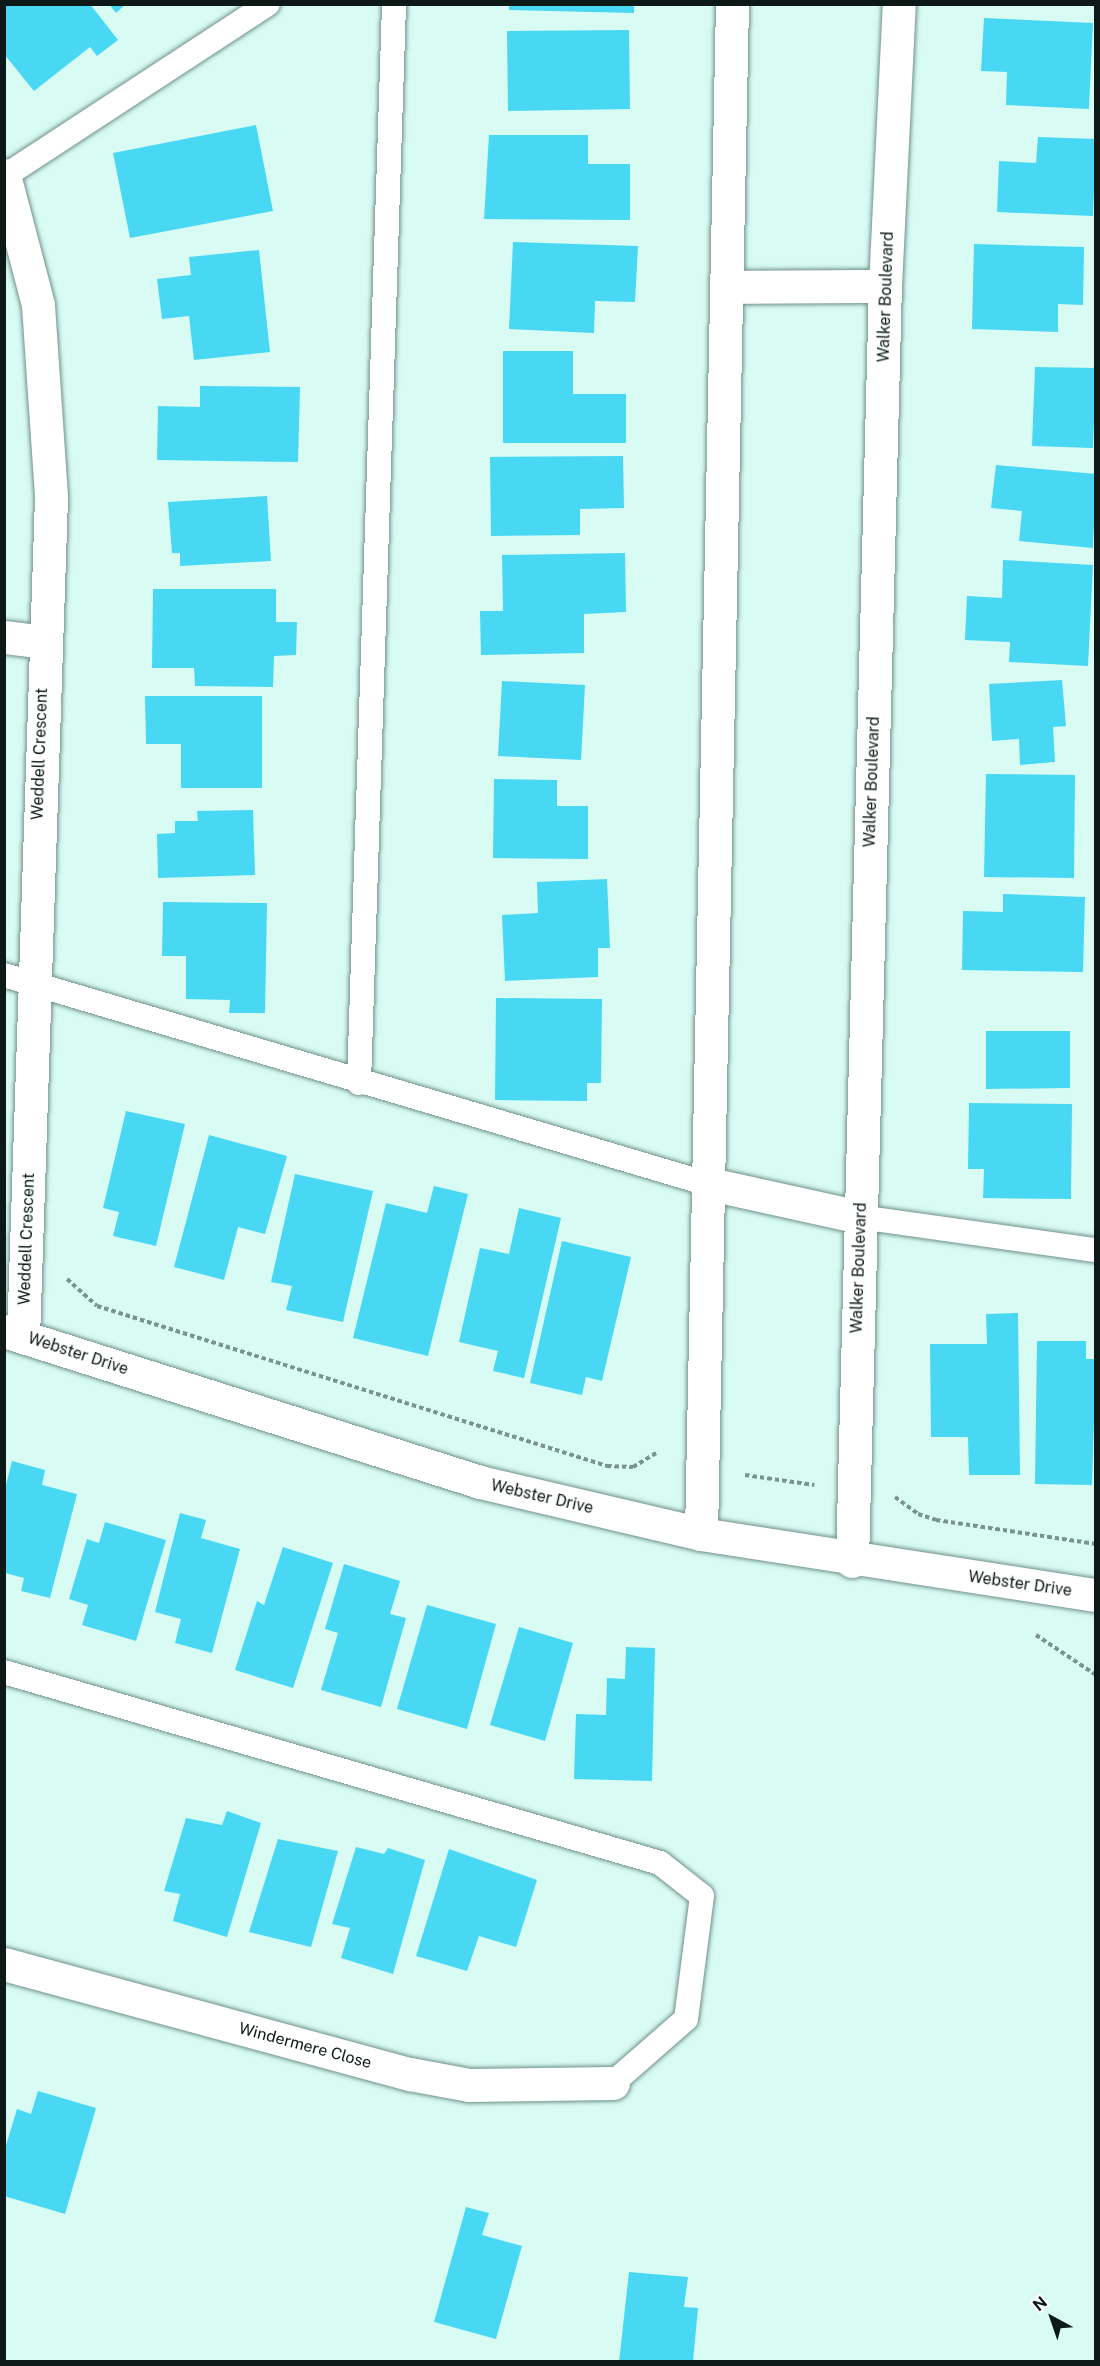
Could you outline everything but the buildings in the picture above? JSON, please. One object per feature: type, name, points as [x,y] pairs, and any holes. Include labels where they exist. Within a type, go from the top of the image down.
[{"type":"street","points":[[701,1534],[705,1183],[732,4]]},
{"type":"street","name":"Walker Boulevard","points":[[852,1561],[885,286],[899,4]]},
{"type":"street","name":"Weddell Crescent","points":[[5,176],[38,305],[48,386],[51,498],[44,642],[18,977],[14,1334]]},
{"type":"street","points":[[726,287],[885,286]]},
{"type":"street","points":[[4,637],[44,642]]},
{"type":"street","points":[[705,1183],[861,1216]]},
{"type":"street","name":"Webster Drive","points":[[14,1334],[480,1482],[701,1534],[852,1561],[1095,1595]]},
{"type":"street","name":"Windermere Close","points":[[4,1964],[410,2074],[470,2085],[613,2083]]},
{"type":"lane","points":[[5,176],[268,4]]},
{"type":"lane","points":[[359,1083],[394,4]]},
{"type":"lane","points":[[18,977],[359,1083],[705,1183]]},
{"type":"lane","points":[[861,1216],[1095,1250]]},
{"type":"lane","points":[[4,1672],[660,1863],[702,1896],[686,2019],[613,2083]]},
{"type":"path","points":[[72,1281],[97,1306],[607,1466],[633,1467],[658,1452]]},
{"type":"path","points":[[749,1476],[801,1483]]},
{"type":"path","points":[[891,1486],[905,1507],[936,1520],[1095,1544]]},
{"type":"path","points":[[1036,1635],[1095,1675]]}]
